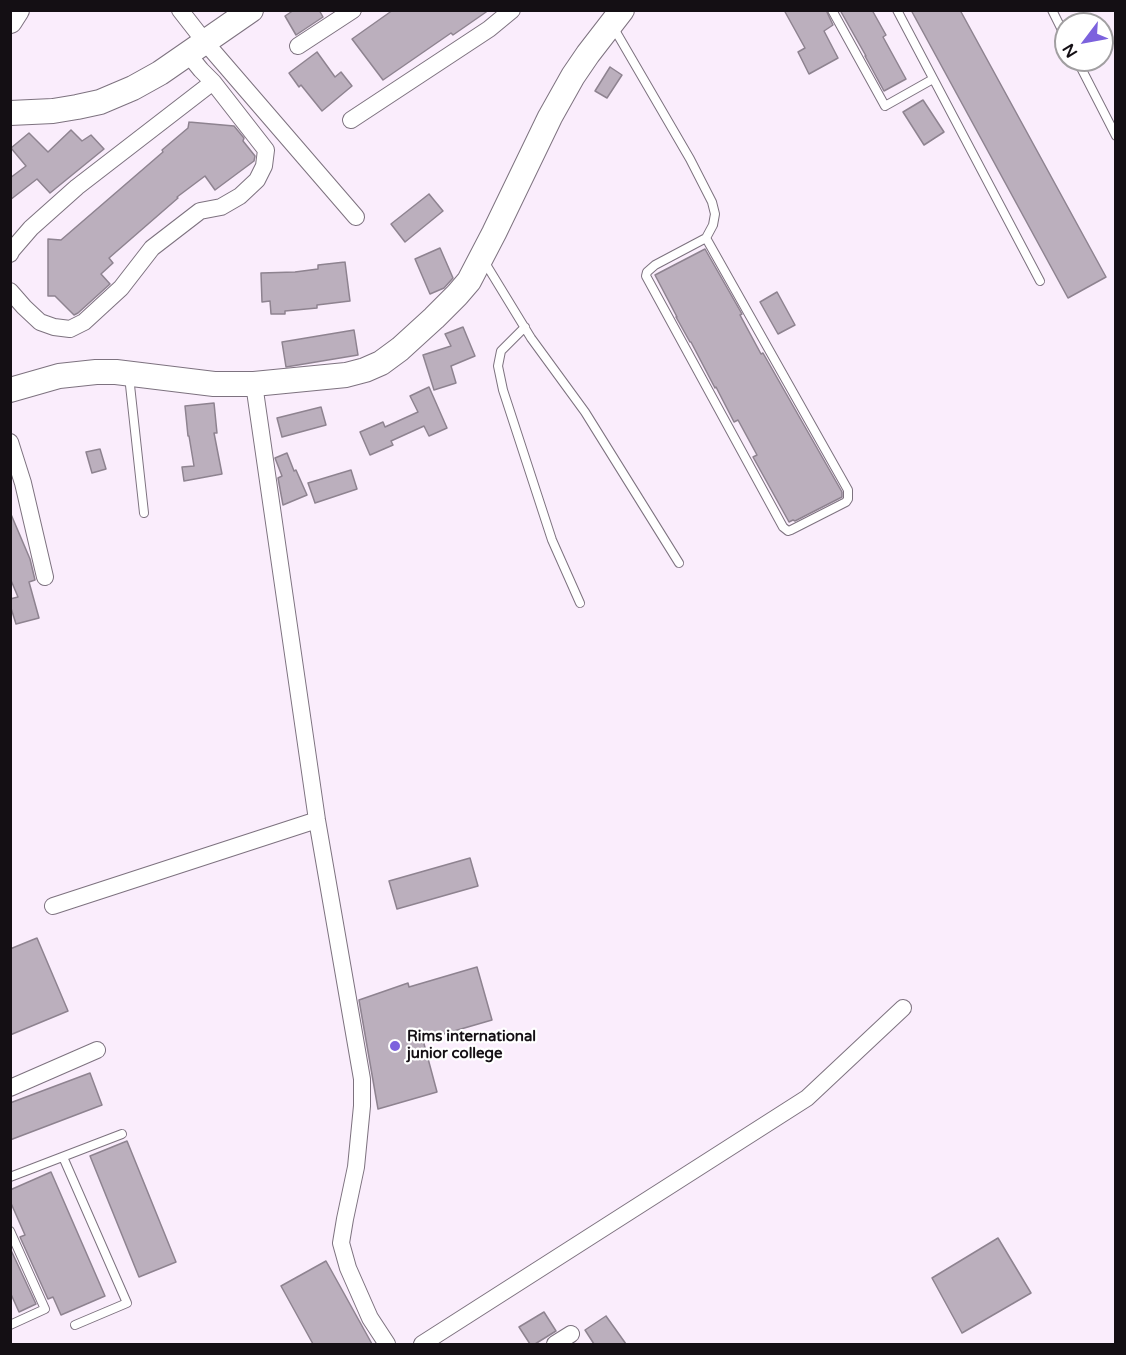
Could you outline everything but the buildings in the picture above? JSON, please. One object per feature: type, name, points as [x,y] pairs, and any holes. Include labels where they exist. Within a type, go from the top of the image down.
[{"type":"street","points":[[10,21],[17,10]]},
{"type":"street","points":[[10,291],[40,322],[70,329],[84,322],[121,288],[152,248],[200,211],[221,207],[240,196],[257,180],[264,166],[266,150],[201,70],[197,48],[180,10]]},
{"type":"street","points":[[10,113],[53,111],[100,102],[133,88],[197,48],[251,10]]},
{"type":"street","points":[[297,46],[353,10]]},
{"type":"street","points":[[351,120],[489,29],[512,10]]},
{"type":"street","points":[[10,390],[53,377],[83,372],[116,372],[214,384],[254,384],[346,375],[381,363],[434,318],[469,281],[550,117],[573,76],[616,17]]},
{"type":"street","points":[[197,48],[356,217]]},
{"type":"street","points":[[10,254],[31,228],[77,187],[213,82]]},
{"type":"street","points":[[254,384],[317,820],[362,1079],[362,1106],[356,1167],[341,1243],[348,1268],[370,1318],[387,1344]]},
{"type":"street","points":[[10,442],[23,483],[45,577]]},
{"type":"street","points":[[53,906],[317,820]]},
{"type":"street","points":[[422,1344],[807,1098],[903,1008]]},
{"type":"street","points":[[10,1088],[97,1050]]},
{"type":"street","points":[[555,1344],[571,1334]]},
{"type":"lane","points":[[832,10],[885,106],[933,79]]},
{"type":"lane","points":[[897,10],[1040,281]]},
{"type":"lane","points":[[616,17],[712,202],[715,214],[713,225],[706,238],[655,266],[647,272],[646,276],[783,527],[788,531],[792,530],[846,502],[849,495],[848,490],[706,238]]},
{"type":"lane","points":[[1083,72],[1116,136]]},
{"type":"lane","points":[[482,258],[525,327],[585,412],[679,563]]},
{"type":"lane","points":[[525,327],[501,351],[498,366],[503,390],[552,540],[580,603]]},
{"type":"lane","points":[[128,374],[144,513]]},
{"type":"lane","points":[[10,1177],[122,1134]]},
{"type":"lane","points":[[63,1157],[127,1303],[75,1325]]},
{"type":"lane","points":[[10,1231],[45,1309],[10,1325]]},
{"type":"place","name":"Rims international junior college","points":[[395,1046]]}]
